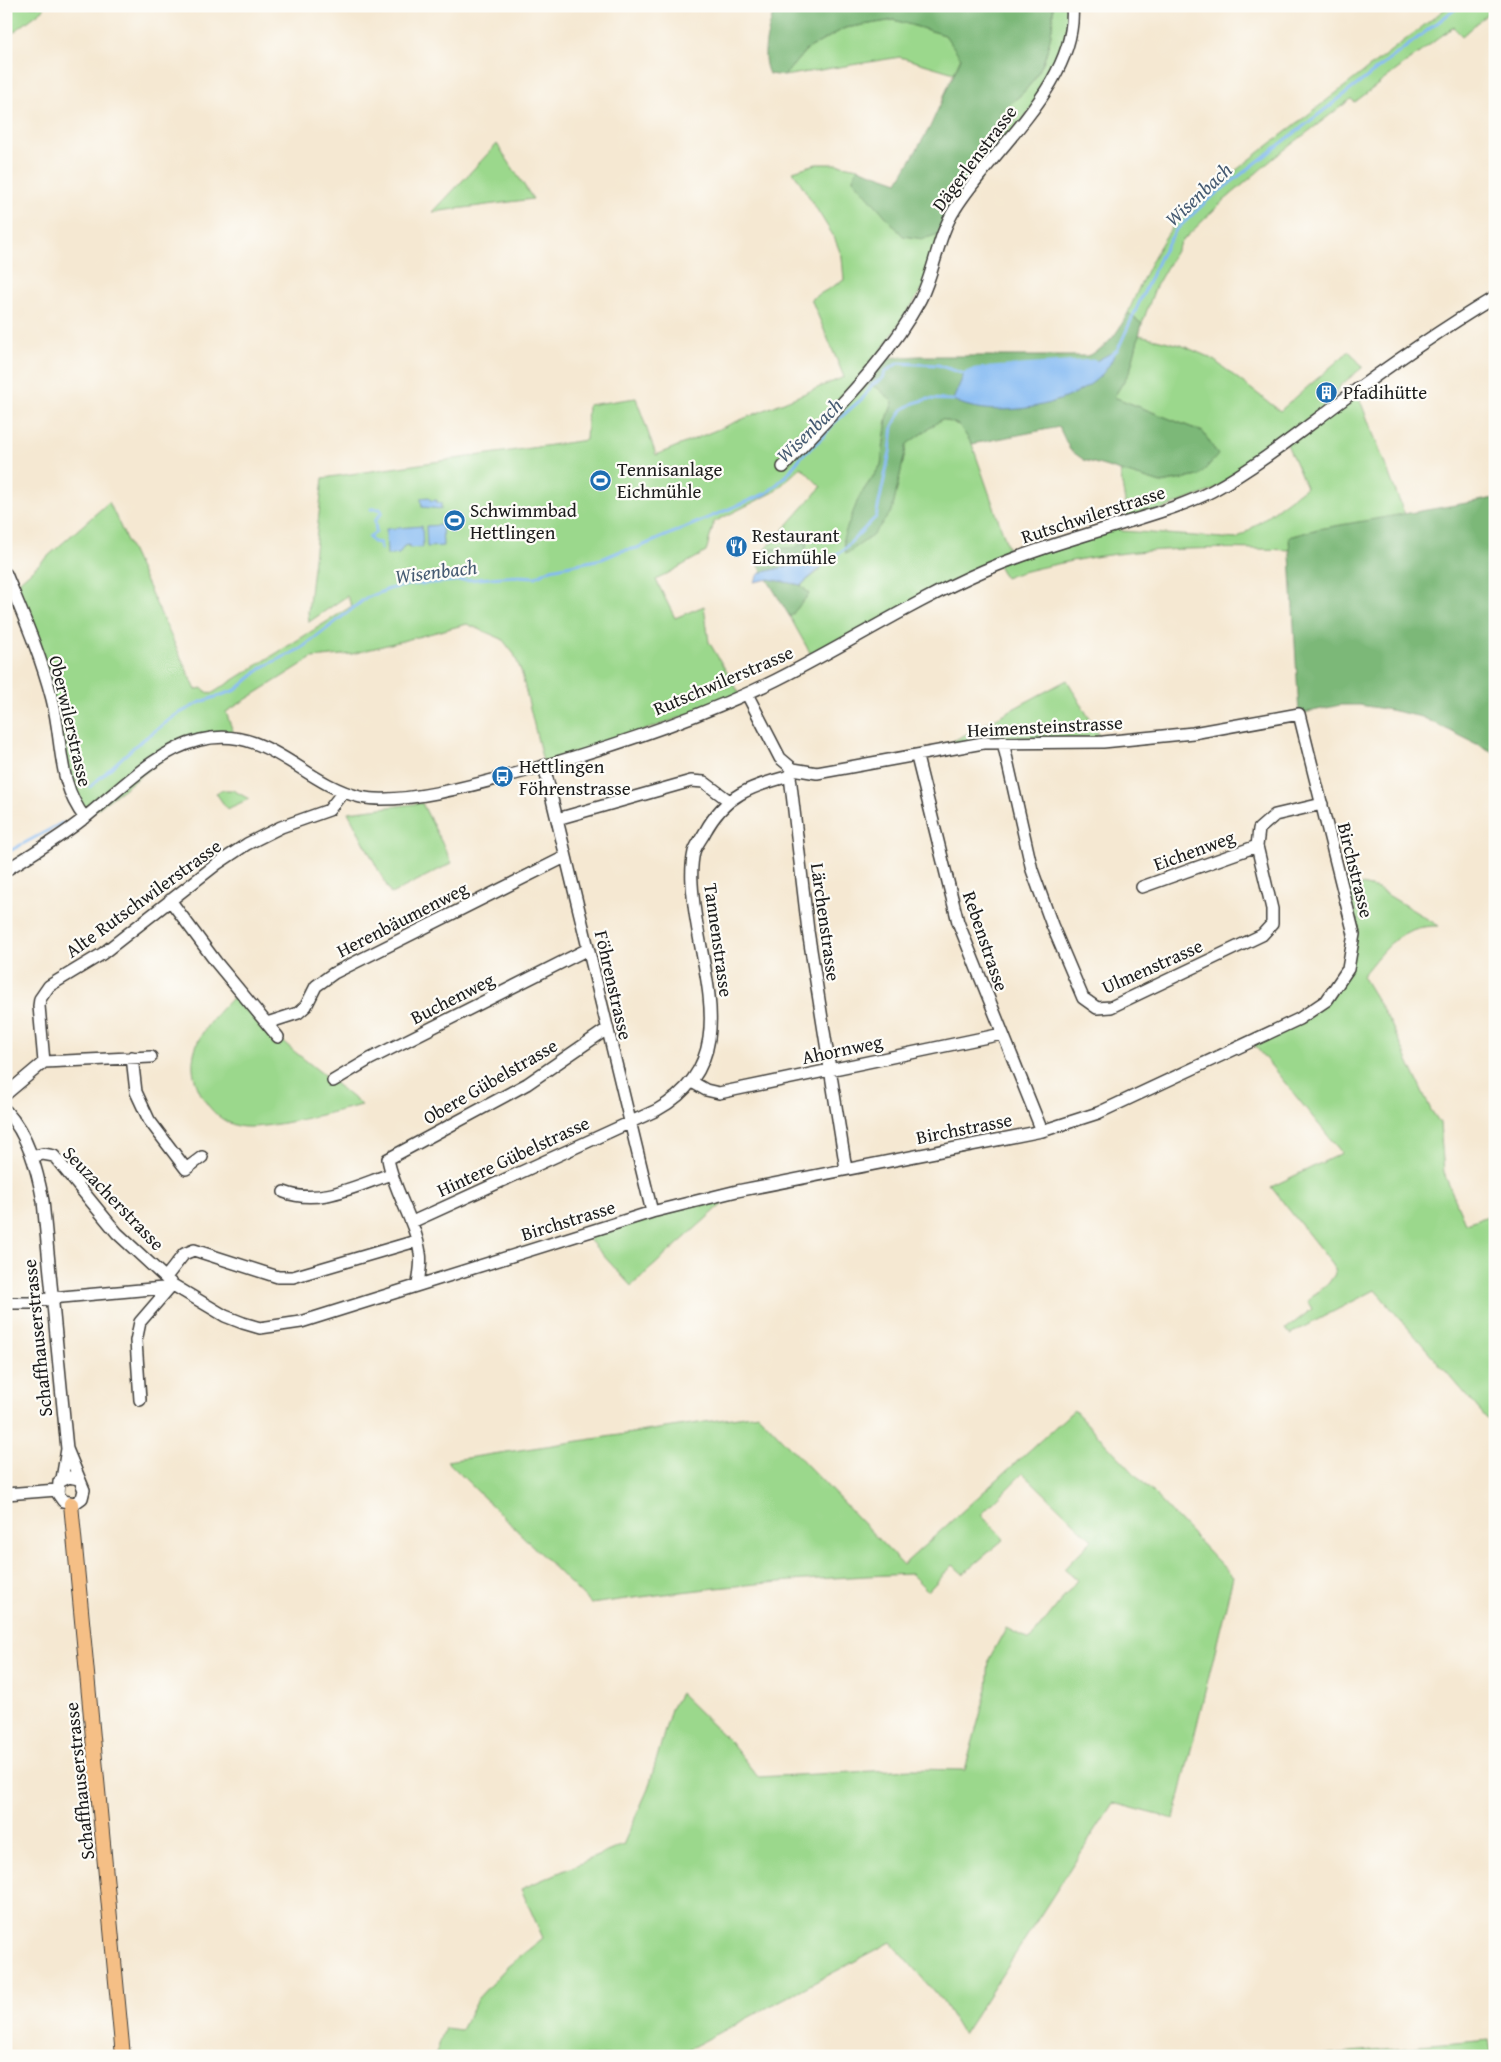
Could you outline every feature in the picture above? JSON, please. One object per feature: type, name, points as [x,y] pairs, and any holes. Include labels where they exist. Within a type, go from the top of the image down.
[{"type":"main road","name":"Schaffhauserstrasse","points":[[71,1504],[123,2056]]},
{"type":"street","name":"Dägerlenstrasse","points":[[783,467],[880,358],[919,302],[931,276],[942,233],[954,209],[1039,101],[1057,70],[1072,28],[1072,6]]},
{"type":"street","name":"Rutschwilerstrasse","points":[[85,818],[163,755],[196,741],[215,737],[235,737],[266,747],[343,792],[375,800],[396,799],[466,786],[544,766],[695,714],[747,694],[976,574],[1012,559],[1173,508],[1211,491],[1263,459],[1426,341],[1495,297]]},
{"type":"street","name":"Oberwilerstrasse","points":[[6,574],[11,604],[38,654],[52,697],[68,791],[85,818]]},
{"type":"street","points":[[747,694],[780,758],[791,773]]},
{"type":"street","name":"Heimensteinstrasse","points":[[791,773],[817,774],[1003,742],[1064,744],[1194,733],[1299,714]]},
{"type":"street","name":"Birchstrasse","points":[[301,1322],[652,1212],[737,1191],[1042,1132],[1098,1113],[1299,1019],[1327,1000],[1348,969],[1354,934],[1299,714]]},
{"type":"street","name":"Ulmenstrasse","points":[[1003,742],[1032,870],[1052,925],[1083,998],[1097,1008],[1111,1007],[1262,935],[1272,924],[1272,909],[1257,846]]},
{"type":"street","name":"Rebenstrasse","points":[[917,757],[958,922],[1042,1132]]},
{"type":"street","name":"Föhrenstrasse","points":[[544,766],[628,1122],[652,1212]]},
{"type":"street","name":"Tannenstrasse","points":[[628,1122],[668,1103],[692,1082],[709,1047],[712,1030],[711,1008],[692,885],[694,852],[712,820],[728,800],[759,784],[791,773]]},
{"type":"street","name":"Lärchenstrasse","points":[[791,773],[808,931],[846,1169]]},
{"type":"street","points":[[557,819],[691,781],[704,782],[728,800]]},
{"type":"street","name":"Alte Rutschwilerstrasse","points":[[44,1062],[39,1006],[43,992],[49,986],[102,954],[217,864],[247,844],[281,827],[329,810],[343,792]]},
{"type":"street","points":[[1257,846],[1260,829],[1275,815],[1322,804]]},
{"type":"street","points":[[6,870],[63,835],[85,818]]},
{"type":"street","name":"Eichenweg","points":[[1142,888],[1257,846]]},
{"type":"street","name":"Herenbäumenweg","points":[[267,1023],[298,1013],[306,1006],[316,986],[334,973],[565,857]]},
{"type":"street","points":[[170,900],[216,962],[278,1037]]},
{"type":"street","name":"Buchenweg","points":[[333,1081],[370,1059],[588,949]]},
{"type":"street","name":"Obere Gübelstrasse","points":[[391,1174],[388,1159],[527,1084],[607,1029]]},
{"type":"street","name":"Ahornweg","points":[[692,1082],[706,1090],[719,1092],[1002,1034]]},
{"type":"street","points":[[132,1057],[136,1092],[149,1120],[186,1168],[202,1157]]},
{"type":"street","points":[[6,1094],[44,1062],[151,1057]]},
{"type":"street","name":"Schaffhauserstrasse","points":[[6,1111],[24,1136],[32,1157],[43,1201],[67,1449],[79,1479]]},
{"type":"street","name":"Hintere Gübelstrasse","points":[[412,1222],[628,1122]]},
{"type":"street","name":"Seuzacherstrasse","points":[[32,1157],[43,1154],[54,1156],[117,1233],[169,1281],[226,1316],[260,1328],[301,1322]]},
{"type":"street","points":[[284,1192],[291,1195],[325,1197],[391,1174],[412,1222],[421,1254],[418,1284]]},
{"type":"street","points":[[140,1400],[136,1341],[140,1322],[169,1281],[184,1254],[194,1250],[278,1277],[293,1277],[416,1241]]},
{"type":"street","points":[[6,1304],[162,1288],[169,1281]]},
{"type":"street","name":"Schaffhauserstrasse","points":[[60,1485],[67,1449]]},
{"type":"street","points":[[6,1494],[60,1485],[72,1476],[79,1479],[84,1486],[84,1494],[79,1501],[71,1504],[60,1498],[60,1485]]},
{"type":"green space","points":[[6,6],[42,6],[44,9],[6,38]]},
{"type":"green space","points":[[775,6],[1053,6],[1048,49],[1040,70],[1025,91],[998,113],[1006,144],[942,233],[923,239],[903,236],[853,179],[858,168],[898,182],[930,127],[961,58],[945,35],[894,20],[845,28],[806,50],[784,76],[769,74],[766,66],[765,49]]},
{"type":"green space","points":[[1053,6],[1072,6],[1057,71],[1006,144],[998,113],[1025,91],[1040,70],[1048,49]]},
{"type":"green space","points":[[1449,6],[1495,7],[1462,36],[1453,27],[1355,102],[1351,99],[1275,157],[1219,205],[1181,242],[1155,288],[1142,324],[1128,313],[1153,258],[1168,233],[1187,208]]},
{"type":"green space","points":[[894,20],[945,35],[961,57],[954,73],[900,57],[784,76],[806,50],[845,28]]},
{"type":"green space","points":[[497,144],[533,199],[433,212]]},
{"type":"green space","points":[[816,164],[837,164],[858,168],[853,179],[942,233],[931,276],[862,380],[879,389],[893,402],[887,419],[881,465],[859,497],[892,511],[907,443],[942,419],[959,425],[972,444],[1012,559],[1117,525],[1122,531],[1237,539],[1306,487],[1286,442],[1211,491],[1128,522],[1120,470],[1161,483],[1199,476],[1203,432],[1114,397],[1130,371],[1139,335],[1181,345],[1211,358],[1280,411],[1349,351],[1363,367],[1341,385],[1329,403],[1332,408],[1356,390],[1405,515],[1318,529],[1289,537],[1290,550],[1202,549],[1144,551],[1086,558],[1018,573],[1005,578],[998,565],[814,660],[790,617],[809,594],[801,585],[819,571],[826,558],[804,562],[807,540],[795,548],[766,549],[821,487],[801,467],[774,492],[714,522],[706,552],[656,580],[675,618],[704,606],[709,642],[741,696],[544,766],[521,671],[514,654],[502,639],[467,624],[352,654],[312,658],[226,712],[235,737],[179,747],[85,818],[76,806],[60,735],[12,588],[109,502],[196,690],[201,688],[211,694],[352,606],[347,596],[309,622],[308,612],[323,478],[586,440],[588,405],[636,398],[656,455],[844,377],[811,299],[844,280],[842,257],[834,237],[793,171]]},
{"type":"green space","points":[[1128,313],[1142,324],[1130,371],[1114,397],[1203,432],[1218,455],[1199,476],[1161,483],[1084,460],[1070,450],[1059,427],[972,444],[959,425],[942,419],[907,444],[892,511],[872,536],[846,554],[843,538],[859,497],[881,465],[887,419],[893,402],[879,389],[862,380],[880,358],[920,356],[1087,356],[1112,339]]},
{"type":"green space","points":[[1495,498],[1495,753],[1422,717],[1390,710],[1360,705],[1340,705],[1299,714],[1289,537],[1318,529]]},
{"type":"green space","points":[[807,539],[804,562],[767,572],[781,581],[801,585],[809,594],[790,617],[756,561],[766,549],[795,548]]},
{"type":"green space","points":[[1067,680],[1103,742],[1003,742],[929,754]]},
{"type":"green space","points":[[223,790],[233,790],[249,799],[227,809],[216,793]]},
{"type":"green space","points":[[422,803],[452,863],[391,894],[348,812]]},
{"type":"green space","points":[[1342,880],[1378,889],[1439,926],[1414,929],[1394,940],[1362,976],[1390,1022],[1431,1110],[1440,1123],[1444,1173],[1465,1223],[1495,1214],[1495,1428],[1375,1290],[1290,1334],[1286,1329],[1312,1309],[1307,1301],[1328,1284],[1335,1274],[1333,1265],[1271,1187],[1342,1153],[1251,1041],[1327,1001],[1348,969],[1353,934]]},
{"type":"green space","points":[[240,990],[278,1037],[362,1105],[281,1124],[249,1127],[232,1124],[213,1112],[203,1098],[196,1081],[193,1066],[194,1052],[207,1026]]},
{"type":"green space","points":[[737,1191],[631,1286],[583,1233]]},
{"type":"green space","points":[[1074,1410],[1233,1577],[1174,1819],[1113,1803],[963,2035],[943,2002],[891,1942],[687,2050],[689,2056],[435,2056],[445,2028],[461,2030],[478,1998],[507,1967],[543,1938],[521,1889],[623,1845],[648,1789],[671,1709],[680,1693],[730,1742],[758,1777],[911,1769],[965,1770],[987,1689],[989,1659],[1006,1628],[1030,1640],[1077,1580],[1064,1569],[1092,1540],[1023,1473],[981,1515],[1004,1539],[963,1574],[953,1565],[928,1591],[911,1574],[751,1585],[591,1604],[447,1461],[758,1414],[903,1565]]},
{"type":"green space","points":[[1489,2040],[1492,2056],[1305,2056]]},
{"type":"water","points":[[1111,353],[1114,355],[1104,372],[1087,386],[1066,397],[1043,405],[994,410],[972,407],[953,400],[964,374],[976,369],[1096,361]]},
{"type":"water","points":[[429,497],[431,501],[437,500],[437,503],[441,503],[441,509],[422,507],[421,498]]},
{"type":"water","points":[[442,525],[443,546],[427,547],[426,526]]},
{"type":"water","points":[[422,526],[423,547],[409,548],[409,545],[404,546],[399,554],[387,555],[386,529]]},
{"type":"water","points":[[826,557],[829,561],[801,585],[769,579],[754,582],[760,573]]},
{"type":"waterway","name":"Wisenbach","points":[[1110,356],[1118,349],[1160,257],[1176,230],[1208,200],[1459,6]]},
{"type":"waterway","name":"Wisenbach","points":[[90,787],[135,746],[176,715],[201,702],[236,690],[263,667],[302,648],[366,598],[389,589],[407,585],[514,576],[536,577],[551,569],[602,559],[621,551],[637,548],[767,493],[786,476],[801,457],[823,437],[834,423],[864,397],[872,385],[883,378],[885,372],[898,363],[938,365],[964,374],[976,369],[1095,361]]},
{"type":"waterway","points":[[828,559],[842,551],[876,517],[890,452],[893,426],[902,410],[914,403],[928,399],[953,400]]},
{"type":"waterway","points":[[371,509],[380,509],[382,512],[375,521],[376,532],[369,537],[373,542],[380,543],[381,549]]},
{"type":"waterway","name":"Wisenbach","points":[[6,853],[62,823]]},
{"type":"place","name":"Pfadihütte","points":[[1327,392]]},
{"type":"place","name":"Tennisanlage Eichmühle","points":[[601,480]]},
{"type":"place","name":"Schwimmbad Hettlingen","points":[[454,521]]},
{"type":"place","name":"Restaurant Eichmühle","points":[[736,546]]},
{"type":"place","name":"Hettlingen Föhrenstrasse","points":[[503,777]]}]
